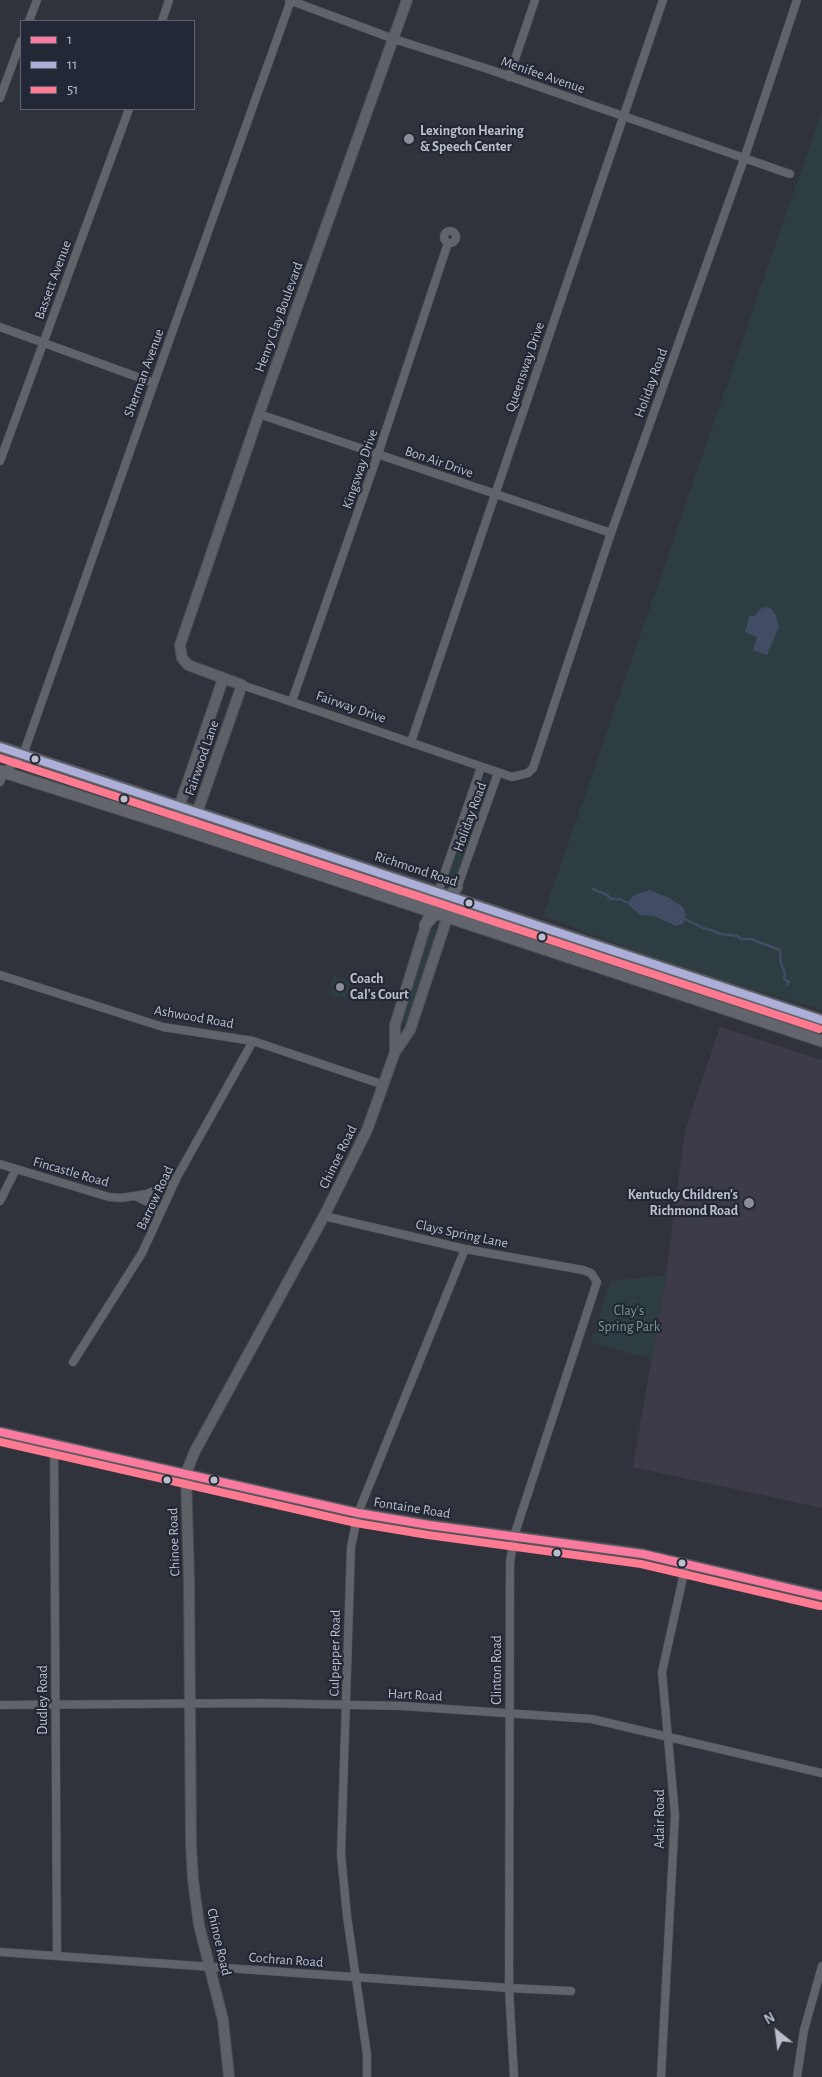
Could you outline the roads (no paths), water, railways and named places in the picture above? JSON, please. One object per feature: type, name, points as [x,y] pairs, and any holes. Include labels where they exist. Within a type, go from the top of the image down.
[{"type":"main road","name":"Richmond Road","points":[[0,747],[197,813],[434,905]]},
{"type":"main road","points":[[1,775],[182,829],[362,890],[410,894],[448,914],[822,1042]]},
{"type":"main road","name":"Richmond Road","points":[[454,893],[542,927],[822,1020]]},
{"type":"main road","points":[[426,924],[434,905],[454,893]]},
{"type":"main road","points":[[448,914],[507,926],[542,927]]},
{"type":"street","points":[[29,20],[37,0]]},
{"type":"street","points":[[162,20],[169,0]]},
{"type":"street","name":"Menifee Avenue","points":[[290,0],[394,39],[790,174]]},
{"type":"street","name":"Sherman Avenue","points":[[24,755],[290,0]]},
{"type":"street","name":"Henry Clay Boulevard","points":[[180,645],[259,414],[407,0]]},
{"type":"street","points":[[509,77],[536,0]]},
{"type":"street","name":"Queensway Drive","points":[[411,742],[663,0]]},
{"type":"street","name":"Holiday Road","points":[[528,773],[537,761],[611,533],[744,159],[798,0]]},
{"type":"street","points":[[0,98],[20,44]]},
{"type":"street","name":"Bassett Avenue","points":[[0,461],[129,110]]},
{"type":"street","name":"Kingsway Drive","points":[[292,702],[448,244]]},
{"type":"street","points":[[0,327],[154,383]]},
{"type":"street","name":"Bon Air Drive","points":[[259,414],[611,533]]},
{"type":"street","name":"Fairway Drive","points":[[180,645],[180,655],[184,662],[194,668],[223,679],[411,742],[481,768],[512,777],[528,773]]},
{"type":"street","name":"Fairwood Lane","points":[[182,829],[179,807],[223,679]]},
{"type":"street","name":"Fairwood Lane","points":[[182,829],[197,813],[242,685]]},
{"type":"street","points":[[1,775],[24,755]]},
{"type":"street","name":"Holiday Road","points":[[434,905],[481,768]]},
{"type":"street","name":"Holiday Road","points":[[454,893],[498,773]]},
{"type":"street","name":"Chinoe Road","points":[[229,2077],[223,2020],[199,1926],[192,1879],[186,1473],[195,1452],[324,1216],[367,1130],[395,1052],[410,1030],[454,893]]},
{"type":"street","name":"Chinoe Road","points":[[395,1052],[395,1025],[426,924]]},
{"type":"street","name":"Ashwood Road","points":[[0,975],[163,1028],[253,1041],[384,1085]]},
{"type":"street","name":"Barrow Road","points":[[73,1362],[142,1253],[177,1177],[253,1041]]},
{"type":"street","name":"Fincastle Road","points":[[0,1164],[98,1194],[121,1198],[162,1188],[177,1177]]},
{"type":"street","points":[[0,1201],[16,1170]]},
{"type":"street","points":[[135,1196],[150,1203],[160,1214]]},
{"type":"street","name":"Clays Spring Lane","points":[[324,1216],[464,1249],[580,1270],[591,1273],[594,1277]]},
{"type":"street","name":"Culpepper Road","points":[[367,2077],[367,2055],[347,1916],[341,1854],[351,1547],[358,1513],[464,1249]]},
{"type":"street","name":"Clinton Road","points":[[514,2077],[509,1988],[510,1562],[514,1536],[596,1282],[594,1277]]},
{"type":"street","name":"Fontaine Road","points":[[0,1432],[358,1513],[429,1525],[620,1550],[822,1596]]},
{"type":"street","name":"Dudley Road","points":[[54,1444],[57,1956]]},
{"type":"street","name":"Adair Road","points":[[662,2077],[675,1815],[662,1672],[686,1564]]},
{"type":"street","name":"Hart Road","points":[[0,1705],[190,1703],[403,1706],[592,1719],[822,1773]]},
{"type":"street","name":"Cochran Road","points":[[0,1952],[571,1991]]},
{"type":"street","points":[[797,2077],[808,2015],[822,1966]]},
{"type":"water","points":[[766,607],[772,609],[779,627],[767,655],[753,650],[757,637],[745,632],[749,617],[756,615],[760,609]]},
{"type":"water","points":[[650,890],[669,898],[683,907],[686,915],[683,924],[676,926],[654,916],[640,915],[628,904],[630,899],[636,894]]},
{"type":"waterway","points":[[593,889],[607,895],[611,899],[620,899],[628,903]]},
{"type":"waterway","points":[[685,919],[720,934],[737,936],[741,939],[751,939],[780,950],[781,964],[785,973],[784,979],[789,982],[787,985]]},
{"type":"place","name":"Lexington Hearing & Speech Center","points":[[409,139]]},
{"type":"place","name":"Coach Cal's Court","points":[[340,987]]},
{"type":"place","name":"Kentucky Children's Richmond Road","points":[[749,1203]]},
{"type":"park label","name":"Clay's Spring Park","points":[[629,1319]]}]
